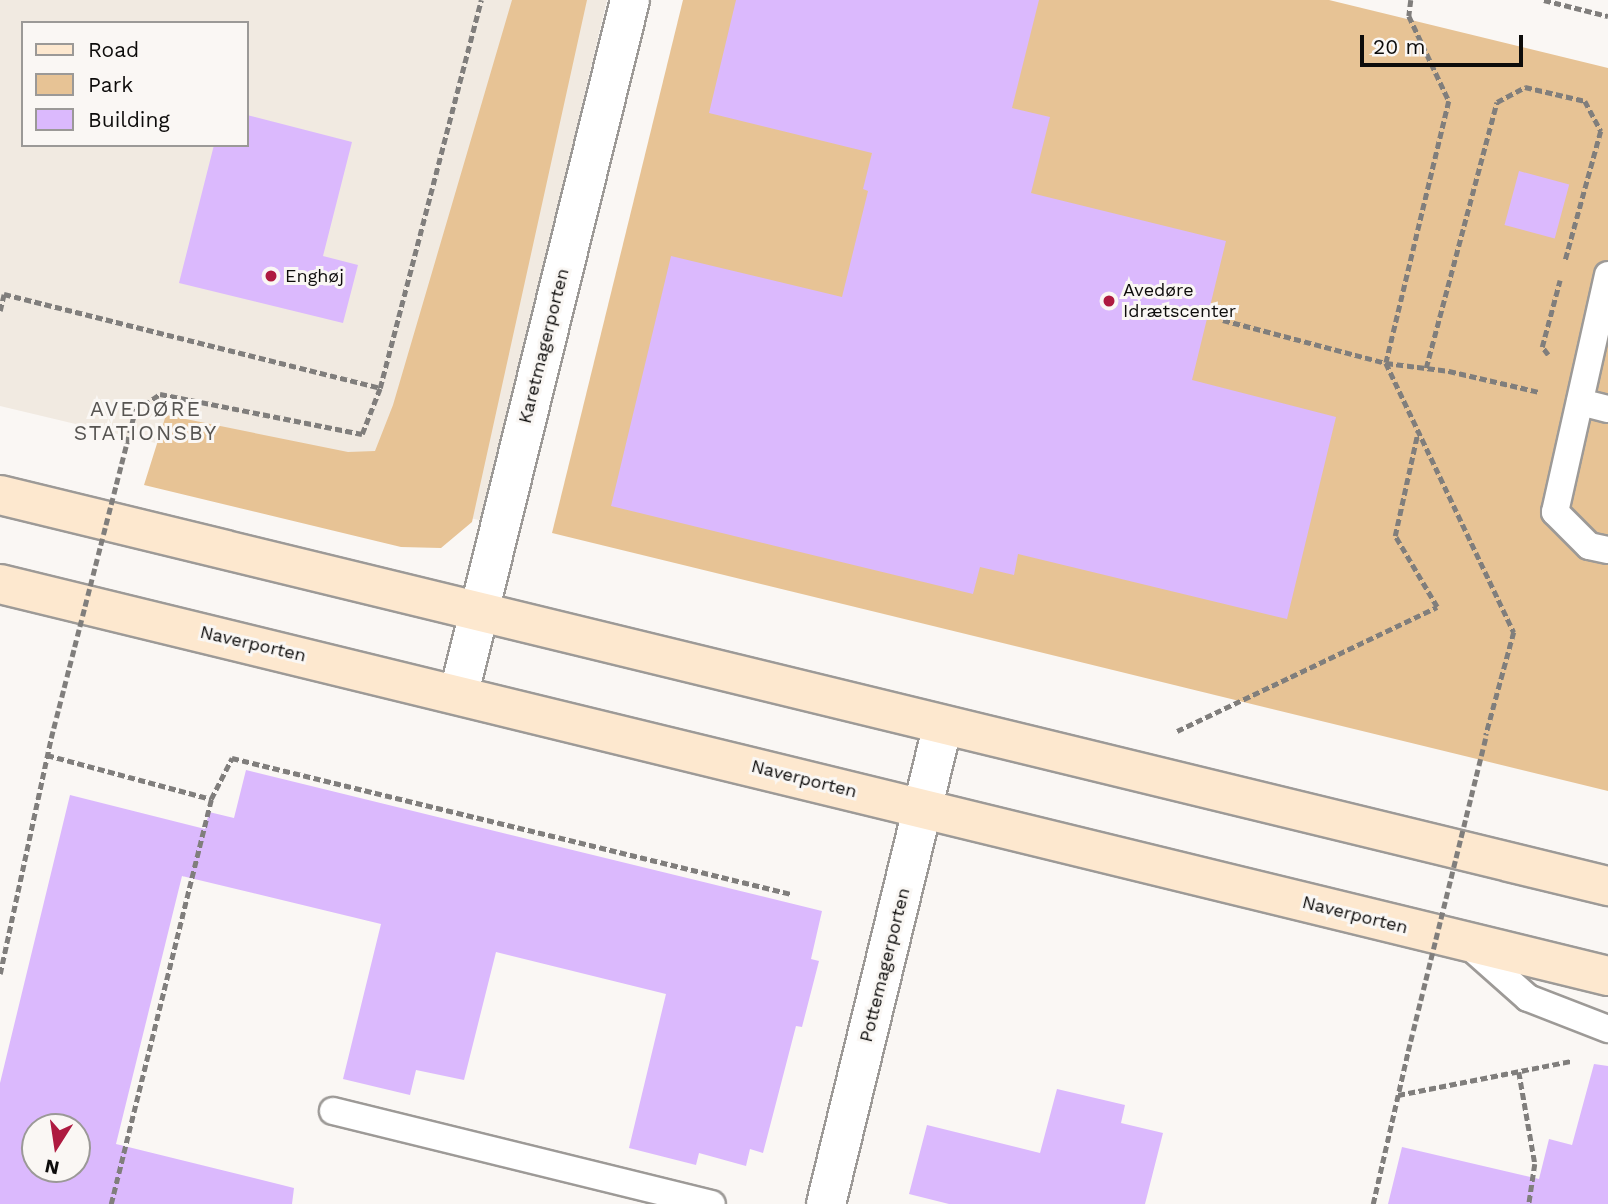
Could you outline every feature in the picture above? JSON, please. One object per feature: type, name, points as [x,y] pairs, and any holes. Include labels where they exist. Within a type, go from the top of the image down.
[{"type":"street","name":"Karetmagerporten","points":[[459,693],[630,0]]},
{"type":"street","points":[[0,495],[1608,886]]},
{"type":"street","name":"Naverporten","points":[[0,583],[459,693],[1608,976]]},
{"type":"street","name":"Pottemagerporten","points":[[826,1204],[943,725]]},
{"type":"lane","points":[[1608,275],[1555,512],[1589,546],[1608,551]]},
{"type":"lane","points":[[1580,402],[1608,409]]},
{"type":"lane","points":[[1463,941],[1528,998],[1608,1029]]},
{"type":"lane","points":[[334,1111],[712,1204]]},
{"type":"path","points":[[0,974],[51,737],[135,411],[160,394],[362,433],[380,388],[481,0]]},
{"type":"path","points":[[1373,1204],[1408,1051],[1514,632],[1386,363],[1449,101],[1409,16],[1411,0]]},
{"type":"path","points":[[1544,0],[1608,16]]},
{"type":"path","points":[[1426,368],[1497,102],[1525,88],[1537,90],[1585,101],[1601,131],[1542,347],[1580,402]]},
{"type":"path","points":[[0,311],[5,294],[380,388]]},
{"type":"path","points":[[1223,320],[1386,363],[1426,368],[1527,390]]},
{"type":"path","points":[[1107,765],[1437,607],[1395,536],[1418,430]]},
{"type":"path","points":[[47,755],[211,799]]},
{"type":"path","points":[[111,1204],[211,799],[232,758],[790,894]]},
{"type":"path","points":[[1398,1095],[1582,1060]]},
{"type":"path","points":[[1519,1072],[1535,1164],[1529,1204]]},
{"type":"shaded area","name":"Enghøj","points":[[0,0],[607,0],[483,521],[0,406]]},
{"type":"green space","points":[[512,0],[587,0],[472,522],[441,548],[401,547],[144,485],[166,415],[348,452],[375,451],[393,405]]},
{"type":"green space","name":"Avedøre Idrætscenter","points":[[683,0],[1329,0],[1608,68],[1608,791],[552,533]]},
{"type":"building","points":[[736,0],[1039,0],[1012,108],[1050,117],[1031,193],[1226,241],[1192,380],[1336,417],[1287,619],[1018,554],[1014,575],[980,567],[973,594],[611,506],[671,256],[842,297],[868,191],[863,189],[872,153],[709,113]]},
{"type":"building","points":[[248,115],[352,142],[323,256],[358,265],[343,323],[179,283],[213,147],[248,147]]},
{"type":"building","points":[[1519,171],[1569,184],[1555,239],[1505,225]]},
{"type":"building","points":[[246,770],[822,911],[811,959],[819,961],[802,1027],[796,1026],[763,1153],[750,1149],[746,1166],[699,1153],[696,1165],[629,1148],[666,994],[496,952],[464,1080],[416,1070],[410,1095],[343,1079],[381,924],[182,876],[116,1144],[294,1188],[292,1204],[0,1204],[0,1083],[70,795],[205,829],[209,812],[234,818]]},
{"type":"building","points":[[1594,1064],[1608,1066],[1608,1204],[1388,1204],[1402,1147],[1539,1179],[1549,1139],[1572,1145]]},
{"type":"building","points":[[1057,1089],[1125,1105],[1121,1123],[1163,1133],[1145,1204],[949,1204],[909,1194],[927,1125],[1040,1153]]},
{"type":"place","name":"Enghøj","points":[[271,276]]},
{"type":"place","name":"Avedøre Idrætscenter","points":[[1109,301]]},
{"type":"district","name":"AVEDØRE STATIONSBY","points":[[146,421]]}]
